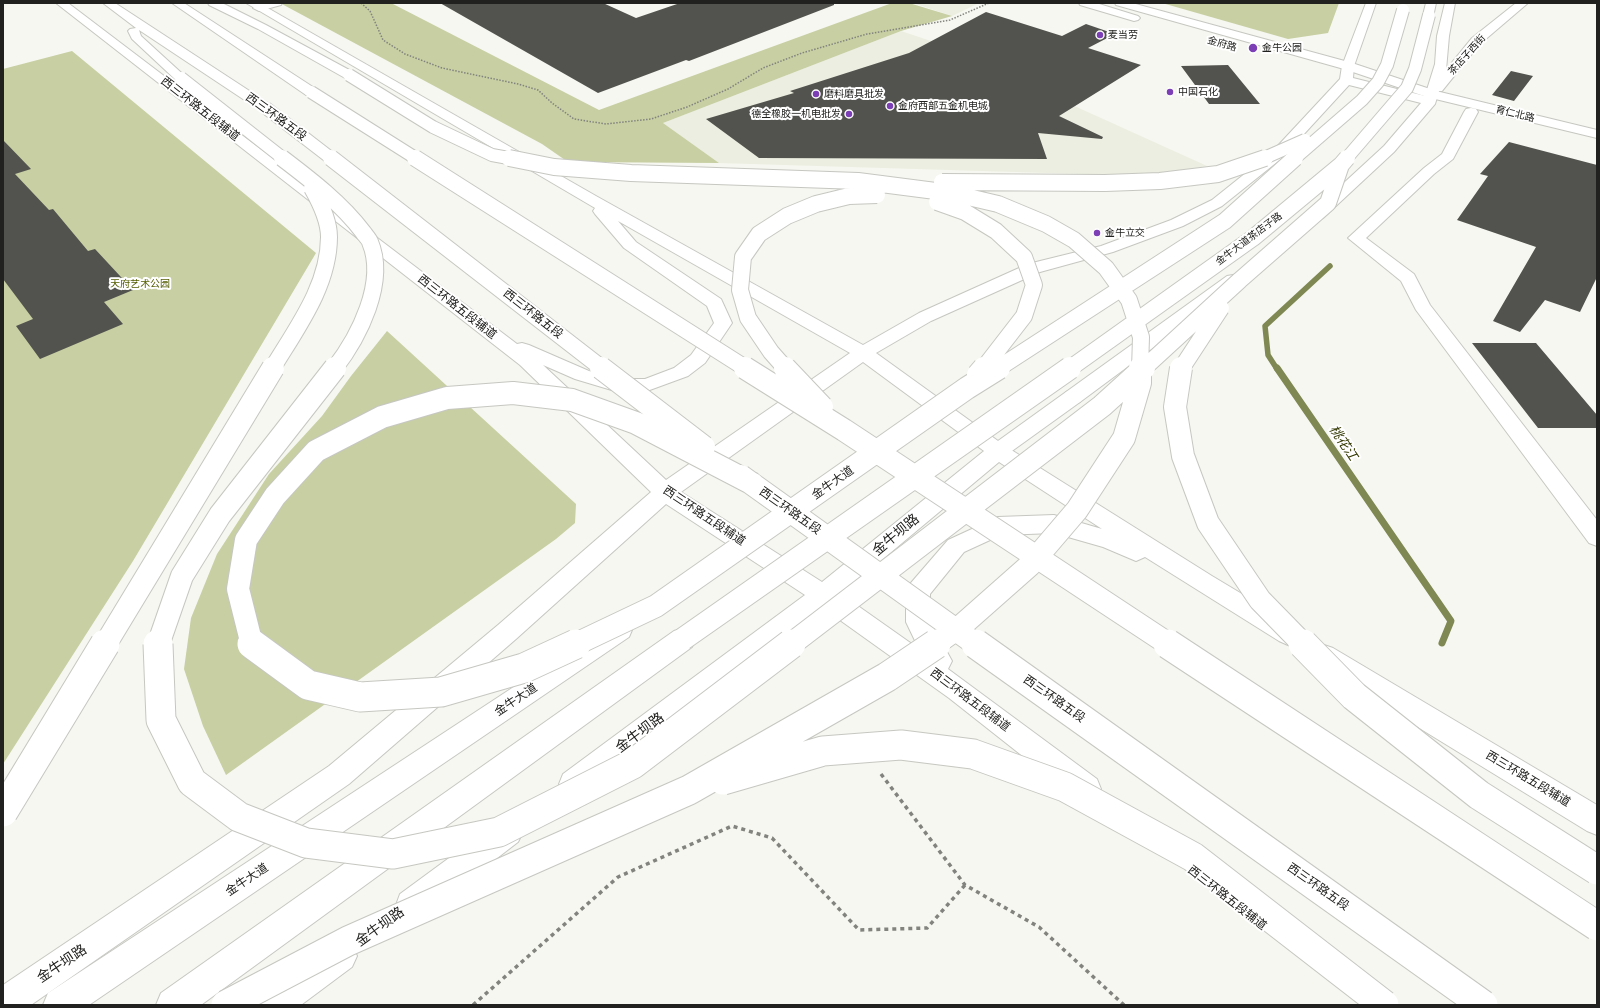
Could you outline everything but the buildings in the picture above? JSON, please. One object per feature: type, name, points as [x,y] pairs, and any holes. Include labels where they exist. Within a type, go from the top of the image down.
[{"type":"main road","name":"西三环路五段辅道","points":[[61,3],[527,361],[665,492],[823,596],[958,690],[1366,1005]]},
{"type":"main road","name":"西三环路五段","points":[[108,3],[266,108],[753,484],[1483,1005]]},
{"type":"main road","points":[[177,3],[311,92],[844,430],[1597,926]]},
{"type":"main road","points":[[213,3],[262,27],[349,75],[434,127],[492,156],[554,167],[631,173],[858,181],[1105,184],[1160,181],[1218,174],[1269,157],[1326,130]]},
{"type":"main road","name":"金府路","points":[[1084,3],[1203,38]]},
{"type":"main road","name":"金府路","points":[[1120,3],[1341,74],[1431,97]]},
{"type":"main road","points":[[1341,74],[1371,3]]},
{"type":"main road","points":[[1450,3],[1443,36],[1441,64],[1431,97],[1471,112],[1597,143]]},
{"type":"main road","name":"茶店子西街","points":[[1072,397],[1264,257],[1317,214],[1389,149],[1476,41],[1523,3]]},
{"type":"main road","name":"西三环路五段辅道","points":[[262,5],[591,199],[863,353],[998,451],[1204,583],[1597,821]]},
{"type":"main road","points":[[967,388],[1226,221],[1326,130],[1362,100],[1378,82],[1387,65],[1404,6]]},
{"type":"main road","name":"金牛大道茶店子路","points":[[173,1005],[683,639],[999,418],[1252,238],[1341,165],[1407,88],[1415,68],[1430,9]]},
{"type":"main road","points":[[130,19],[136,37],[181,78],[305,176],[353,219],[370,242],[376,270],[370,306],[348,351],[220,515],[182,576],[157,646],[161,720],[192,782],[239,817],[306,843],[393,854],[499,832],[633,764],[1102,406],[1240,280],[1328,203],[1341,165]]},
{"type":"main road","name":"金牛坝路","points":[[3,1005],[340,775],[507,632],[665,492],[863,353],[925,317],[1034,268],[1108,249],[1177,223],[1217,203],[1276,155],[1341,74]]},
{"type":"main road","name":"育仁北路","points":[[1431,97],[1597,134]]},
{"type":"main road","points":[[1471,112],[1448,156],[1429,171],[1356,238],[1408,278],[1422,306],[1597,536]]},
{"type":"main road","points":[[3,812],[307,311],[325,269],[329,236],[322,205],[305,176]]},
{"type":"main road","points":[[226,1005],[348,941],[689,790],[887,677],[961,626],[1030,565],[1078,510],[1124,438],[1140,383],[1141,337],[1129,300],[1106,268],[1074,240],[1046,224],[998,204],[951,193],[858,181]]},
{"type":"main road","points":[[844,430],[771,352],[748,318],[740,290],[743,257],[759,234],[787,216],[816,204],[850,196],[890,194],[928,199],[965,212],[996,230],[1024,257],[1034,285],[1024,316],[967,388]]},
{"type":"main road","points":[[497,338],[582,375],[615,385],[646,385],[681,372],[698,359],[723,323],[715,303],[630,245],[591,199]]},
{"type":"main road","points":[[1240,280],[1181,368],[1175,408],[1183,456],[1208,523],[1260,600],[1354,696],[1479,795],[1597,870]]},
{"type":"main road","name":"金牛大道","points":[[60,1005],[656,606],[967,388]]},
{"type":"main road","points":[[656,606],[524,668],[441,692],[360,697],[308,685],[252,645],[238,589],[246,540],[275,496],[316,451],[382,417],[447,398],[513,393],[572,400],[636,423],[753,484]]},
{"type":"main road","name":"金牛坝路","points":[[274,1005],[498,840],[823,596],[998,451],[1072,397]]},
{"type":"main road","points":[[958,690],[930,647],[918,622],[918,591],[956,546],[998,526],[1054,524],[1110,540],[1204,583]]},
{"type":"main road","points":[[689,790],[823,751],[900,745],[973,754],[1066,787],[1193,858],[1384,1005]]},
{"type":"path","points":[[361,3],[370,11],[383,40],[405,54],[442,68],[518,84],[538,90],[552,103],[574,119],[606,124],[651,119],[687,107],[728,89],[763,68],[802,53],[867,34],[950,20],[989,3]]},
{"type":"path","points":[[881,773],[965,885],[1039,927],[1124,1005]]},
{"type":"path","points":[[473,1005],[618,877],[732,826],[772,838],[859,930],[926,928],[965,885]]},
{"type":"shaded area","points":[[913,3],[979,3],[952,16]]},
{"type":"shaded area","name":"金府西部五金机电城","points":[[901,31],[1053,82],[1039,90],[1207,166],[1148,176],[719,163],[663,123]]},
{"type":"green space","points":[[280,3],[391,3],[599,110],[892,3],[909,3],[952,16],[901,31],[663,123],[719,163],[568,162],[542,144]]},
{"type":"green space","name":"金牛公园","points":[[1162,3],[1339,3],[1328,33],[1288,39]]},
{"type":"green space","name":"天府艺术公园","points":[[72,51],[316,253],[133,561],[3,764],[3,69]]},
{"type":"green space","points":[[387,331],[576,504],[575,523],[556,539],[226,775],[203,726],[184,669],[191,618],[217,554],[269,474],[322,416],[351,376]]},
{"type":"waterway","name":"桃花江","points":[[1277,369],[1268,355],[1265,326],[1330,266]]},
{"type":"waterway","name":"桃花江","points":[[1277,368],[1451,621],[1442,643]]},
{"type":"place","name":"麦当劳","points":[[1100,35]]},
{"type":"place","name":"金牛公园","points":[[1253,48]]},
{"type":"place","name":"中国石化","points":[[1170,92]]},
{"type":"place","name":"磨料磨具批发","points":[[816,94]]},
{"type":"place","name":"金府西部五金机电城","points":[[890,106]]},
{"type":"place","name":"德全橡胶一机电批发","points":[[849,114]]},
{"type":"place","name":"金牛立交","points":[[1097,233]]}]
